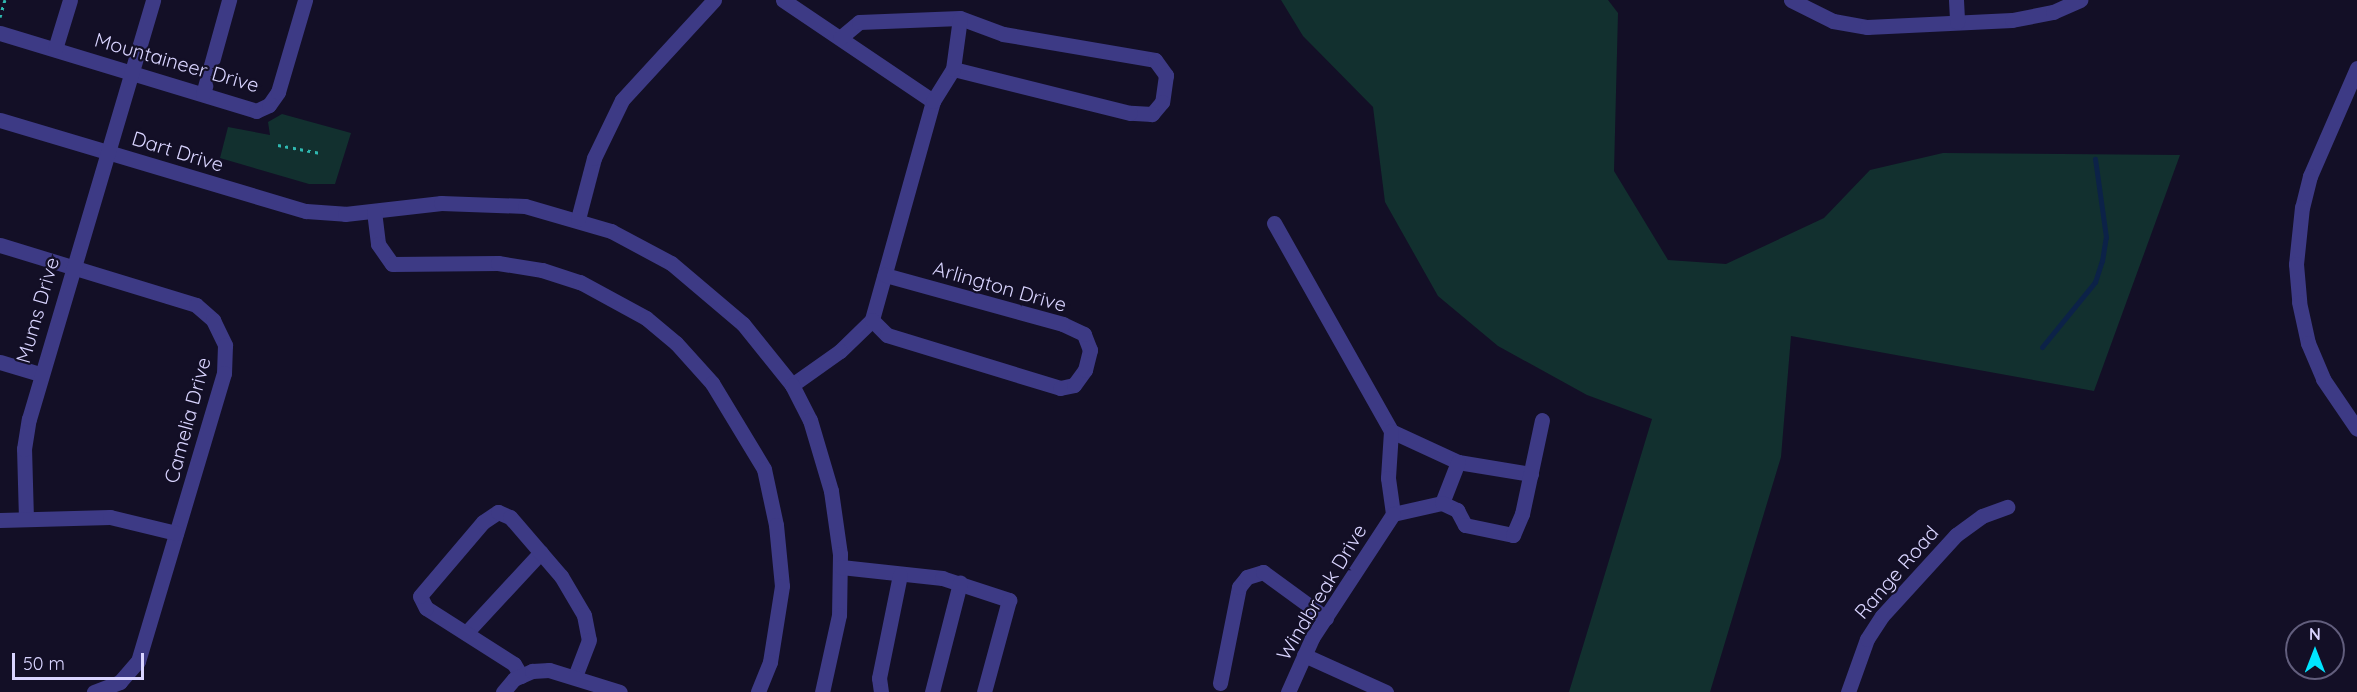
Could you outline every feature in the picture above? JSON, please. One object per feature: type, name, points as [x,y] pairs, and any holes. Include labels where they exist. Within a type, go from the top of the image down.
[{"type":"street","points":[[55,50],[70,0]]},
{"type":"street","name":"Mums Drive","points":[[26,519],[24,449],[40,374],[153,0]]},
{"type":"street","points":[[203,94],[230,0]]},
{"type":"street","name":"Mountaineer Drive","points":[[0,33],[256,111],[269,105],[278,92],[305,0]]},
{"type":"street","points":[[578,219],[594,158],[622,100],[714,0]]},
{"type":"street","points":[[783,0],[933,101]]},
{"type":"street","points":[[1791,0],[1817,15],[1857,26],[2038,16],[2080,0]]},
{"type":"street","points":[[1956,0],[1957,22]]},
{"type":"street","points":[[792,385],[840,351],[872,320],[933,101],[953,69],[960,18]]},
{"type":"street","points":[[840,38],[859,22],[960,18],[1003,34],[1155,60],[1166,75],[1162,102],[1152,114],[1130,113],[953,69]]},
{"type":"street","points":[[2357,68],[2310,176],[2302,207],[2296,264],[2299,302],[2308,343],[2323,379],[2357,429]]},
{"type":"street","name":"Dart Drive","points":[[0,120],[306,211],[345,214],[374,212]]},
{"type":"street","points":[[758,692],[770,662],[782,586],[776,525],[764,470],[712,383],[676,343],[646,318],[580,282],[542,270],[498,263],[392,264],[378,244],[374,212],[441,203],[494,203],[578,219],[642,246],[696,281],[743,324],[792,385],[810,420],[831,491],[841,567],[838,624],[822,692]]},
{"type":"street","points":[[1275,224],[1391,431],[1388,478],[1393,514],[1443,503],[1457,510],[1465,525],[1513,535],[1531,474],[1542,420]]},
{"type":"street","name":"Camelia Drive","points":[[0,245],[182,299],[203,310],[220,330],[226,357],[224,373],[138,661],[120,682],[94,692]]},
{"type":"street","name":"Arlington Drive","points":[[872,320],[887,335],[1060,388],[1074,385],[1085,370],[1090,350],[1084,334],[1064,324],[885,275]]},
{"type":"street","points":[[0,362],[40,374]]},
{"type":"street","points":[[1391,431],[1458,462],[1531,474]]},
{"type":"street","points":[[1443,503],[1458,462]]},
{"type":"street","name":"Range Road","points":[[1848,692],[1867,639],[1882,616],[1956,535],[1982,516],[2007,507]]},
{"type":"street","points":[[521,676],[514,664],[426,608],[420,596],[483,522],[498,512],[510,517],[541,552],[561,576],[584,615],[589,640],[575,676]]},
{"type":"street","name":"Windbreak Drive","points":[[1288,692],[1304,655],[1393,514]]},
{"type":"street","points":[[0,520],[110,517],[176,533]]},
{"type":"street","points":[[466,633],[541,552]]},
{"type":"street","points":[[841,567],[960,583],[1009,600],[984,692]]},
{"type":"street","points":[[1220,683],[1239,587],[1247,577],[1263,572],[1326,618]]},
{"type":"street","points":[[881,692],[879,678],[900,575]]},
{"type":"street","points":[[932,692],[960,583]]},
{"type":"street","points":[[1304,655],[1386,692]]},
{"type":"street","points":[[503,692],[521,676],[549,670],[575,676],[620,692]]},
{"type":"path","points":[[0,17],[5,0]]},
{"type":"path","points":[[278,145],[320,153]]},
{"type":"green space","points":[[1281,0],[1608,0],[1618,13],[1614,171],[1668,260],[1726,264],[1824,218],[1870,170],[1943,153],[2180,155],[2094,391],[1791,336],[1781,457],[1710,692],[1569,692],[1652,419],[1587,395],[1498,346],[1438,296],[1385,202],[1373,107],[1303,36]]},
{"type":"green space","points":[[282,114],[351,133],[335,184],[309,184],[220,158],[228,127],[270,135],[268,122]]},
{"type":"waterway","points":[[2042,347],[2095,282],[2102,261],[2106,237],[2095,159]]}]
